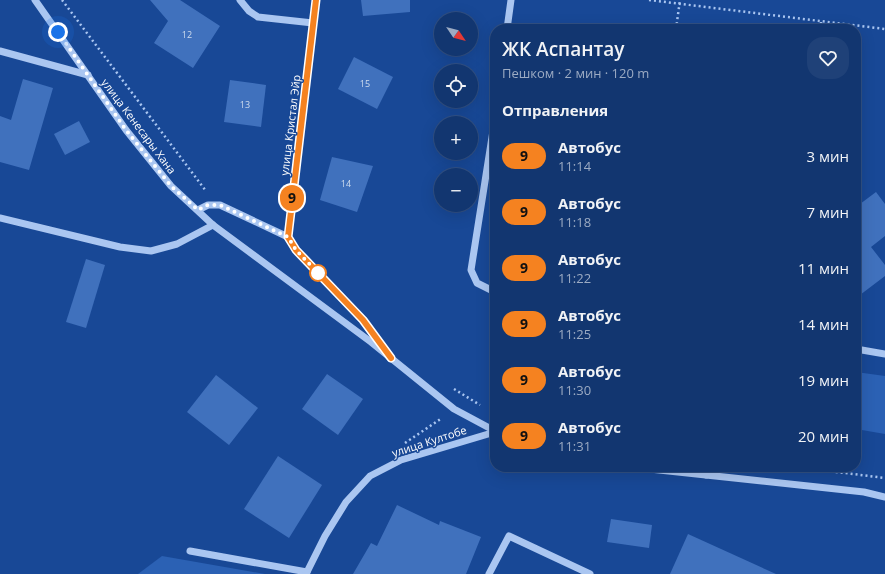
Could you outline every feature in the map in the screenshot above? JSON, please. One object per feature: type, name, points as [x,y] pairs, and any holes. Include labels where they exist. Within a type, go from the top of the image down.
[{"type":"street","name":"улица Кенесары Хана","points":[[35,0],[126,130],[171,186],[213,225],[391,358],[454,409],[490,428]]},
{"type":"street","points":[[240,0],[249,11],[258,17],[313,23]]},
{"type":"street","name":"улица Кристал Эйр","points":[[288,237],[316,0]]},
{"type":"street","points":[[508,24],[511,0]]},
{"type":"street","points":[[0,51],[88,75]]},
{"type":"street","points":[[490,150],[471,270],[477,283],[490,290]]},
{"type":"street","points":[[198,210],[208,205],[220,205],[288,237],[296,250],[363,320],[391,358]]},
{"type":"street","points":[[0,218],[120,247],[151,252],[177,244],[213,225]]},
{"type":"street","points":[[861,350],[885,354]]},
{"type":"street","name":"улица Култобе","points":[[306,573],[346,502],[370,476],[401,460],[490,433]]},
{"type":"street","points":[[684,472],[864,492],[885,497]]},
{"type":"street","points":[[489,574],[509,536],[590,574]]},
{"type":"street","points":[[190,551],[306,573]]},
{"type":"path","points":[[649,0],[845,24]]},
{"type":"path","points":[[677,24],[680,0]]},
{"type":"path","points":[[861,26],[885,29]]},
{"type":"path","points":[[836,472],[885,478]]},
{"type":"shaded area","points":[[861,373],[885,376],[885,434],[861,430]]},
{"type":"shaded area","points":[[162,556],[265,574],[138,574]]},
{"type":"building","points":[[150,0],[180,0],[220,26],[193,68],[154,43],[168,21]]},
{"type":"building","points":[[361,0],[410,0],[410,12],[363,16]]},
{"type":"building","points":[[354,57],[393,77],[377,109],[338,89]]},
{"type":"building","points":[[23,79],[53,88],[29,170],[0,162],[0,116],[11,120]]},
{"type":"building","points":[[230,80],[266,85],[261,127],[224,122]]},
{"type":"building","points":[[79,121],[90,142],[65,155],[54,134]]},
{"type":"building","points":[[332,157],[373,166],[357,212],[320,200]]},
{"type":"building","points":[[876,192],[885,204],[885,236],[871,247],[885,265],[885,276],[861,294],[861,203]]},
{"type":"building","points":[[86,259],[105,265],[86,328],[66,322]]},
{"type":"building","points":[[327,374],[363,399],[338,435],[302,409]]},
{"type":"building","points":[[216,375],[258,408],[229,445],[187,412]]},
{"type":"building","points":[[278,456],[322,485],[289,538],[244,509]]},
{"type":"building","points":[[397,505],[439,525],[440,521],[481,537],[466,574],[353,574],[371,543],[377,546]]},
{"type":"building","points":[[611,519],[652,525],[649,548],[607,542]]},
{"type":"building","points":[[688,534],[776,574],[670,574]]},
{"type":"bus line","name":"9","points":[[316,0],[288,237],[296,250],[363,320],[391,358]]},
{"type":"route","points":[[58,32],[126,130],[171,186],[198,210],[208,205],[220,205],[288,237],[296,250],[318,273]]}]
